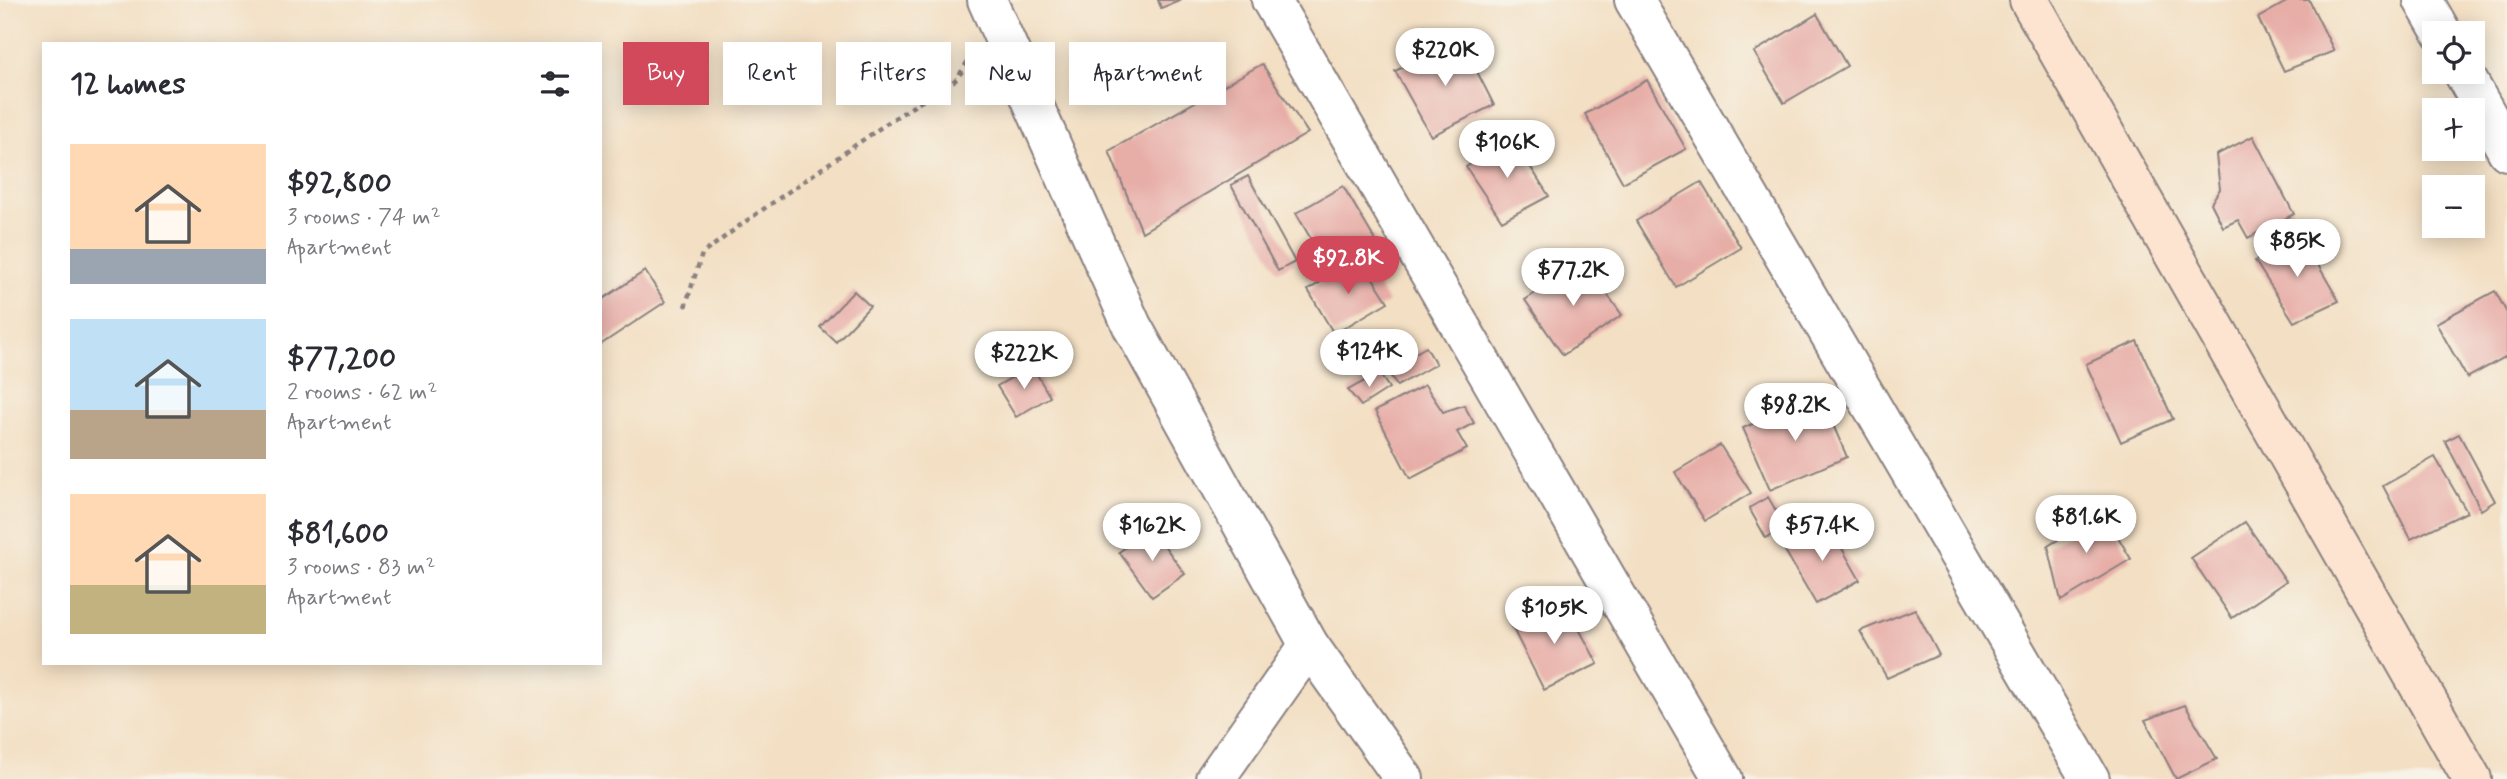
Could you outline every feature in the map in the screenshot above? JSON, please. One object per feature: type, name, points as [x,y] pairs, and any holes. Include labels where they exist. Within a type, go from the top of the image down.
[{"type":"street","points":[[1271,0],[1723,779]]},
{"type":"street","points":[[1634,0],[2090,779]]},
{"type":"street","points":[[2029,0],[2472,779]]},
{"type":"street","points":[[2423,0],[2435,21]]},
{"type":"street","points":[[991,8],[1132,326],[1309,645],[1404,779]]},
{"type":"street","points":[[2470,84],[2507,151]]},
{"type":"street","points":[[1215,779],[1309,645]]},
{"type":"path","points":[[685,307],[702,254],[892,119],[957,79],[991,8]]},
{"type":"building","points":[[1158,0],[1182,0],[1161,8]]},
{"type":"building","points":[[2290,0],[2309,0],[2334,51],[2284,71],[2258,18]]},
{"type":"building","points":[[1817,14],[1847,66],[1784,103],[1754,52]]},
{"type":"building","points":[[1461,40],[1494,105],[1431,136],[1395,71]]},
{"type":"building","points":[[1262,64],[1308,133],[1142,232],[1109,151],[1190,105],[1226,105],[1226,84]]},
{"type":"building","points":[[1647,80],[1686,149],[1623,183],[1585,114]]},
{"type":"building","points":[[1511,136],[1549,196],[1502,221],[1466,167]]},
{"type":"building","points":[[2253,136],[2294,214],[2248,238],[2238,220],[2223,227],[2211,203],[2220,189],[2216,155]]},
{"type":"building","points":[[1248,176],[1295,262],[1278,271],[1231,185]]},
{"type":"building","points":[[1701,182],[1741,248],[1676,287],[1636,221]]},
{"type":"building","points":[[1343,186],[1378,245],[1330,272],[1296,213]]},
{"type":"building","points":[[2300,234],[2339,301],[2294,322],[2255,261]]},
{"type":"building","points":[[1360,258],[1388,302],[1334,334],[1308,290]]},
{"type":"building","points":[[1583,260],[1622,315],[1563,355],[1525,300]]},
{"type":"building","points":[[645,271],[665,302],[602,344],[602,300]]},
{"type":"building","points":[[854,291],[870,306],[836,342],[820,327]]},
{"type":"building","points":[[2495,291],[2507,313],[2507,356],[2467,378],[2436,323]]},
{"type":"building","points":[[2137,341],[2173,419],[2121,442],[2086,364]]},
{"type":"building","points":[[1426,347],[1436,364],[1397,386],[1387,370]]},
{"type":"building","points":[[1032,366],[1050,397],[1016,417],[997,386]]},
{"type":"building","points":[[1379,373],[1389,388],[1361,406],[1348,390]]},
{"type":"building","points":[[1425,385],[1443,412],[1464,405],[1474,423],[1457,432],[1467,449],[1410,479],[1375,411]]},
{"type":"building","points":[[1820,395],[1847,457],[1770,490],[1743,428]]},
{"type":"building","points":[[2459,434],[2495,501],[2481,510],[2445,441]]},
{"type":"building","points":[[1720,445],[1751,493],[1705,521],[1675,472]]},
{"type":"building","points":[[2435,457],[2467,512],[2411,539],[2383,486]]},
{"type":"building","points":[[1768,497],[1785,526],[1766,538],[1749,508]]},
{"type":"building","points":[[2103,512],[2131,559],[2061,601],[2048,546]]},
{"type":"building","points":[[1827,522],[1860,580],[1816,604],[1783,547]]},
{"type":"building","points":[[2245,522],[2286,581],[2232,618],[2191,558]]},
{"type":"building","points":[[1152,529],[1185,574],[1152,597],[1119,552]]},
{"type":"building","points":[[1565,603],[1598,664],[1544,690],[1511,625]]},
{"type":"building","points":[[1915,609],[1939,655],[1887,678],[1860,631]]},
{"type":"building","points":[[2185,705],[2217,759],[2176,779],[2145,720]]}]
